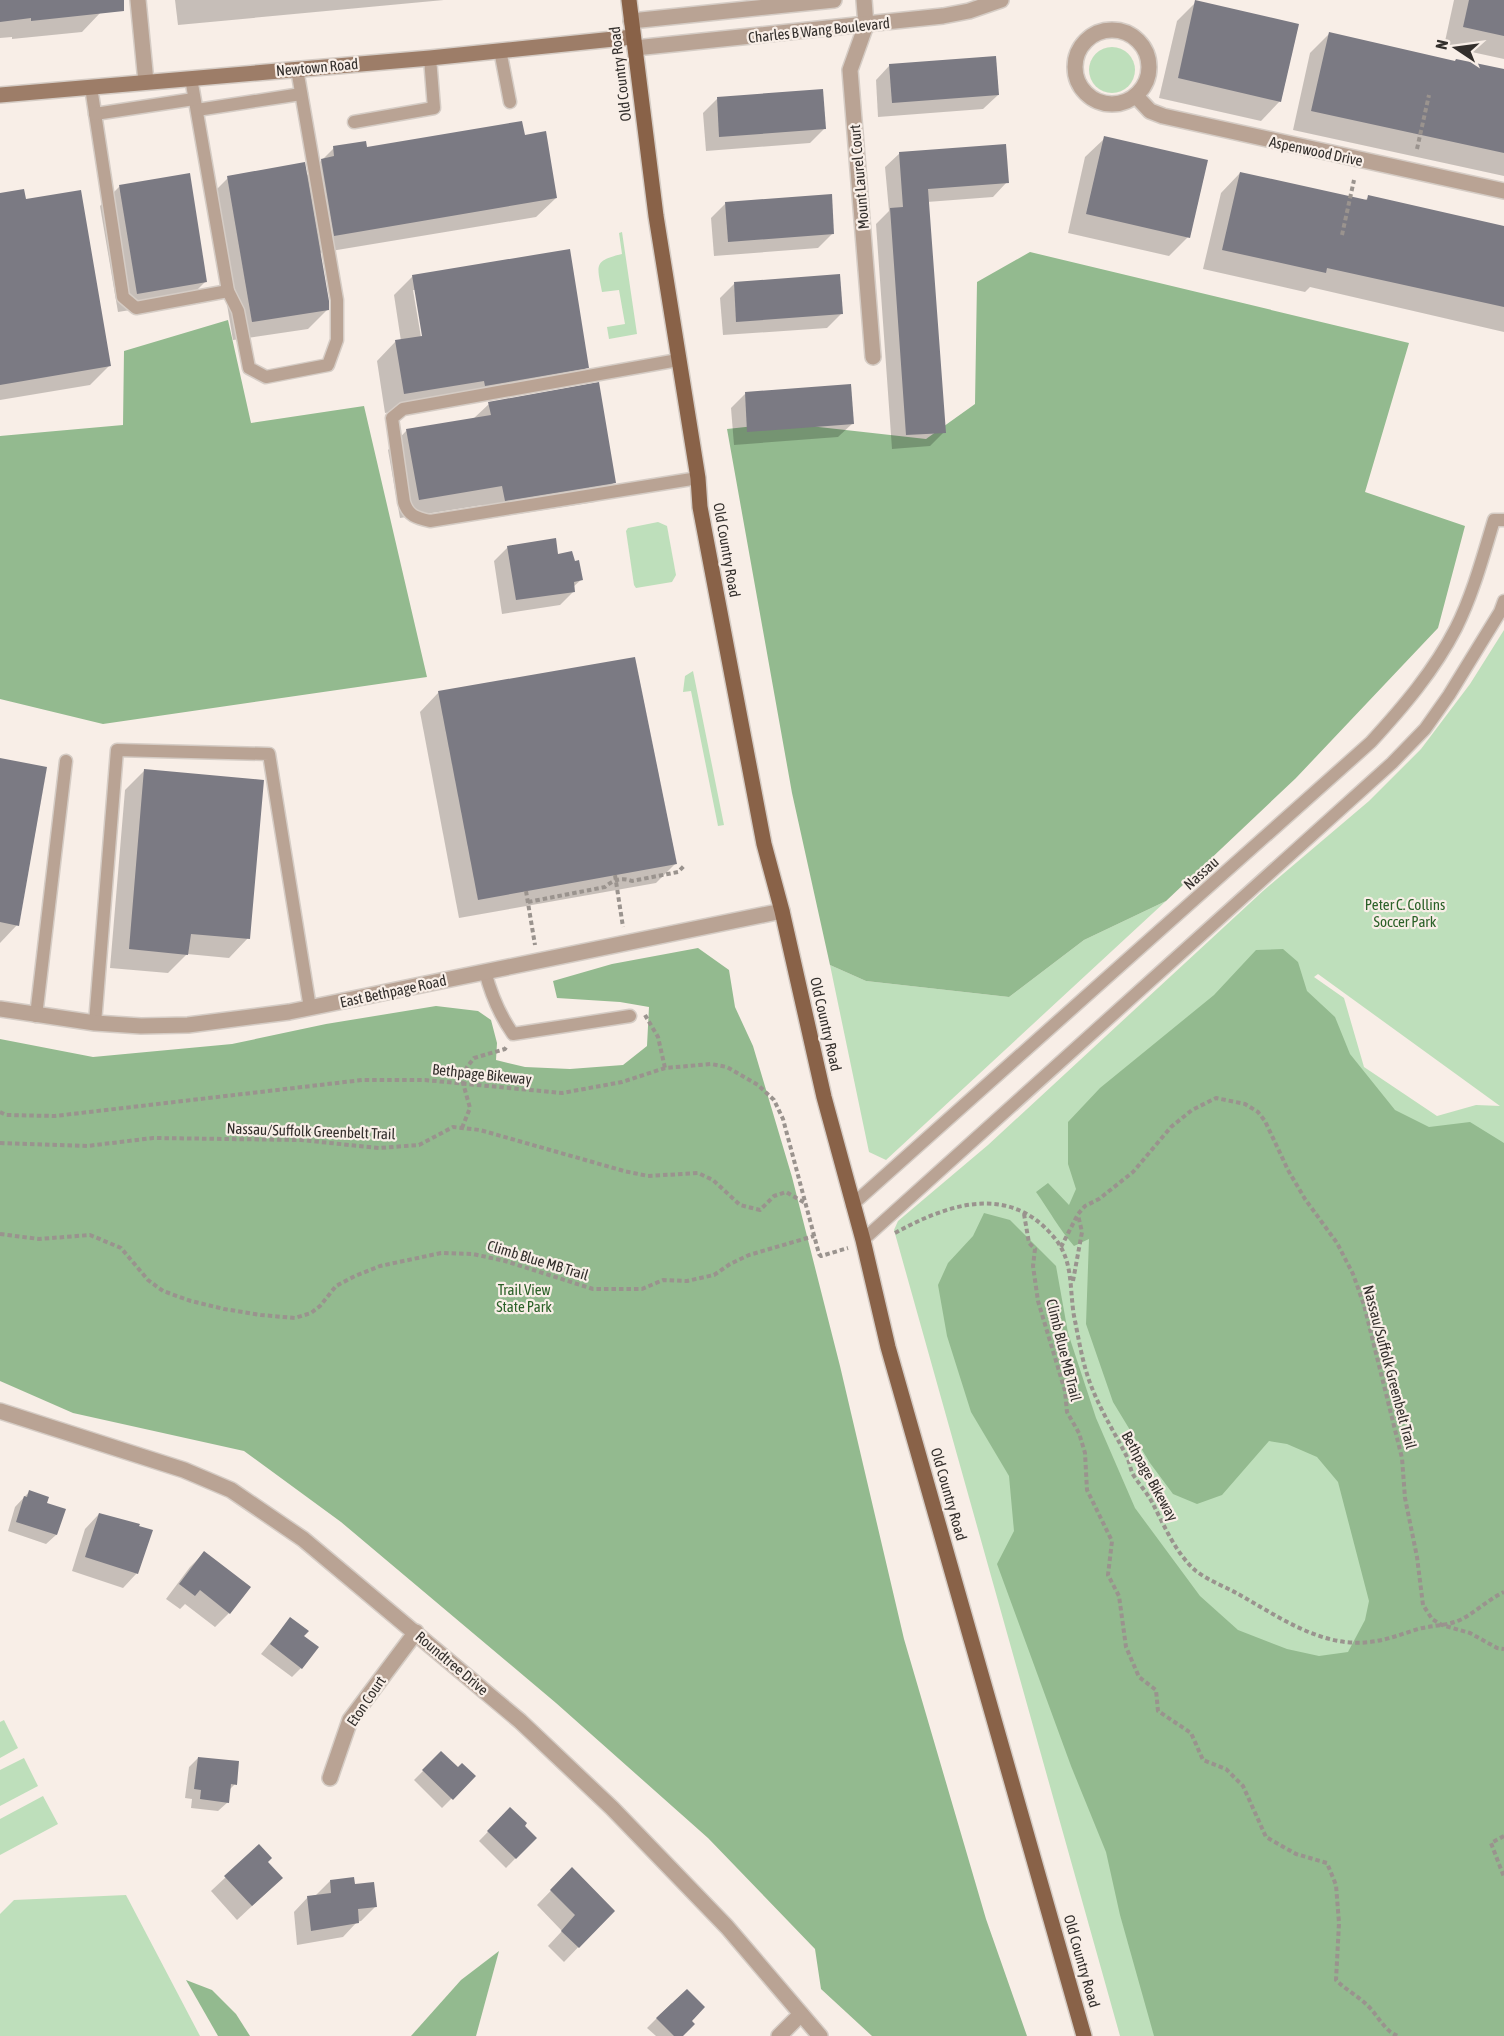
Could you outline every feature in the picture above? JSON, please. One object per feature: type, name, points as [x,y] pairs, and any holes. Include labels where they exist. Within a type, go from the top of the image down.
[{"type":"main road","name":"Old Country Road","points":[[629,0],[653,193],[698,478],[700,507],[764,844],[782,911],[824,1097],[888,1347],[1084,2036]]},
{"type":"street","points":[[138,0],[146,82]]},
{"type":"street","name":"Charles B Wang Boulevard","points":[[632,21],[834,0]]},
{"type":"street","name":"Mount Laurel Court","points":[[864,0],[866,25],[850,70],[873,357]]},
{"type":"street","name":"Charles B Wang Boulevard","points":[[634,43],[866,25],[960,13],[1001,0]]},
{"type":"street","points":[[1111,30],[1124,32],[1144,47],[1149,60],[1149,73],[1145,85],[1136,96],[1116,105],[1093,100],[1084,92],[1078,83],[1075,71],[1080,48],[1087,39],[1111,30]]},
{"type":"street","name":"Newtown Road","points":[[0,95],[501,50],[634,43]]},
{"type":"street","name":"Aspenwood Drive","points":[[1136,96],[1150,111],[1163,116],[1504,191]]},
{"type":"street","name":"East Bethpage Road","points":[[0,1009],[95,1023],[141,1026],[188,1025],[310,1008],[782,911]]},
{"type":"street","name":"Roundtree Drive","points":[[0,1411],[184,1470],[231,1490],[303,1539],[519,1720],[612,1808],[727,1927],[820,2036]]},
{"type":"street","name":"Eton Court","points":[[330,1778],[350,1720],[416,1632]]},
{"type":"street","points":[[779,2036],[801,2014]]},
{"type":"lane","points":[[501,50],[510,102]]},
{"type":"lane","points":[[354,122],[434,108],[430,58]]},
{"type":"lane","points":[[191,78],[228,291],[238,311],[249,368],[266,377],[328,365],[338,340],[338,300],[297,69]]},
{"type":"lane","points":[[91,87],[123,297],[136,308],[228,291]]},
{"type":"lane","points":[[95,114],[301,94]]},
{"type":"lane","points":[[678,360],[403,409],[392,418],[404,502],[407,511],[415,517],[430,521],[698,478]]},
{"type":"lane","name":"Nassau","points":[[852,1205],[1371,742],[1420,685],[1440,656],[1470,595],[1494,520],[1504,520]]},
{"type":"lane","points":[[862,1240],[1392,763],[1425,729],[1449,695],[1496,620],[1504,601]]},
{"type":"lane","points":[[95,1023],[117,750],[269,753],[310,1008]]},
{"type":"lane","points":[[36,1016],[66,761]]},
{"type":"lane","points":[[485,971],[500,1015],[513,1034],[630,1016]]},
{"type":"path","points":[[1417,149],[1429,95]]},
{"type":"path","points":[[1342,235],[1354,180]]},
{"type":"path","points":[[528,902],[605,887],[615,878],[632,881],[678,872],[685,865]]},
{"type":"path","points":[[615,878],[623,927]]},
{"type":"path","points":[[526,891],[535,945]]},
{"type":"path","points":[[630,1016],[646,1015],[658,1036],[665,1068]]},
{"type":"path","points":[[462,1128],[470,1108],[463,1083],[467,1067],[474,1058],[505,1049],[513,1034]]},
{"type":"path","name":"Bethpage Bikeway","points":[[0,1112],[6,1115],[55,1116],[362,1080],[425,1080],[562,1093],[622,1082],[665,1068],[711,1064],[727,1067],[758,1085],[774,1100],[783,1119],[819,1254],[821,1256],[832,1253]]},
{"type":"path","name":"Nassau/Suffolk Greenbelt Trail","points":[[1061,1247],[1078,1214],[1085,1206],[1099,1199],[1133,1172],[1171,1127],[1192,1110],[1216,1098],[1245,1104],[1257,1112],[1265,1121],[1287,1170],[1318,1219],[1337,1243],[1353,1274],[1364,1305],[1402,1458],[1405,1498],[1417,1557],[1423,1605],[1432,1619],[1442,1625]]},
{"type":"path","name":"Nassau/Suffolk Greenbelt Trail","points":[[0,1143],[87,1146],[153,1138],[301,1140],[379,1148],[419,1145],[453,1127],[480,1130],[624,1172],[648,1176],[698,1173],[713,1180],[740,1205],[760,1210],[774,1196],[786,1192],[805,1204]]},
{"type":"path","name":"Bethpage Bikeway","points":[[892,1236],[942,1212],[980,1203],[999,1203],[1024,1214],[1045,1227],[1061,1247],[1070,1270],[1074,1315],[1086,1372],[1097,1402],[1128,1458],[1132,1474],[1152,1502],[1180,1551],[1196,1570],[1292,1625],[1344,1642],[1369,1642],[1462,1619],[1491,1598],[1504,1592]]},
{"type":"path","name":"Climb Blue MB Trail","points":[[1024,1214],[1029,1244],[1035,1249],[1033,1266],[1038,1300],[1065,1391],[1066,1412],[1079,1433],[1085,1453],[1087,1490],[1112,1541],[1108,1575],[1119,1596],[1126,1647],[1139,1677],[1156,1690],[1158,1711],[1191,1733],[1203,1760],[1226,1769],[1243,1786],[1266,1837],[1296,1854],[1327,1863],[1336,1885],[1339,1923],[1336,1980],[1348,1992],[1367,2004],[1391,2034],[1398,2036]]},
{"type":"path","points":[[1072,1288],[1082,1232],[1078,1214]]},
{"type":"path","name":"Climb Blue MB Trail","points":[[0,1234],[39,1239],[90,1235],[121,1248],[148,1280],[163,1291],[224,1309],[261,1315],[295,1317],[310,1313],[320,1306],[336,1286],[355,1276],[380,1266],[441,1253],[473,1254],[505,1261],[593,1289],[642,1289],[663,1280],[687,1281],[714,1275],[730,1263],[749,1255],[814,1236]]},
{"type":"path","points":[[1442,1625],[1470,1633],[1497,1648],[1504,1649]]},
{"type":"path","points":[[1504,1836],[1491,1843],[1504,1877]]},
{"type":"green space","points":[[1112,47],[1128,54],[1135,70],[1128,86],[1112,93],[1096,86],[1089,70],[1096,54]]},
{"type":"green space","points":[[622,232],[637,334],[609,339],[607,327],[625,324],[619,290],[602,292],[598,270],[599,265],[606,259],[622,254],[619,233]]},
{"type":"green space","points":[[1030,252],[1409,343],[1365,492],[1465,526],[1438,628],[1296,778],[1166,901],[1084,940],[1009,997],[866,981],[830,965],[792,793],[727,429],[783,423],[926,439],[975,404],[977,282]]},
{"type":"green space","points":[[228,320],[251,423],[364,406],[427,677],[103,724],[0,699],[0,436],[123,425],[124,351]]},
{"type":"green space","points":[[658,522],[667,526],[676,575],[672,582],[636,588],[626,531],[628,528]]},
{"type":"green space","name":"Peter C. Collins Soccer Park","points":[[1504,630],[1504,2036],[1120,2036],[894,1230],[898,1221],[988,1145],[1263,891],[1369,801],[1421,749],[1470,684]],"holes":[[[1318,974],[1500,1106],[1476,1105],[1437,1116],[1364,1067],[1344,998],[1314,977]]]},
{"type":"green space","points":[[693,671],[724,825],[718,826],[691,691],[683,692],[685,676]]},
{"type":"green space","points":[[1166,901],[886,1160],[869,1152],[830,965],[866,981],[1009,997],[1084,940]]},
{"type":"green space","name":"Trail View State Park","points":[[698,948],[729,970],[735,1007],[753,1046],[792,1177],[840,1366],[904,1639],[986,1919],[1027,2036],[872,2036],[821,1989],[815,1949],[708,1838],[556,1703],[341,1522],[244,1451],[73,1413],[0,1381],[0,1039],[93,1057],[232,1044],[326,1024],[436,1006],[478,1011],[491,1020],[497,1043],[496,1060],[525,1067],[570,1069],[623,1065],[647,1046],[649,1007],[620,1002],[557,998],[553,981],[612,964]]},
{"type":"green space","points":[[1283,949],[1298,962],[1307,991],[1335,1017],[1350,1054],[1395,1110],[1429,1127],[1470,1122],[1504,1143],[1504,2036],[1154,2036],[1120,1915],[1106,1852],[1071,1766],[997,1564],[1014,1531],[1009,1476],[971,1412],[947,1336],[938,1285],[948,1263],[973,1236],[984,1213],[1010,1220],[1056,1266],[1068,1333],[1096,1418],[1135,1508],[1200,1596],[1238,1630],[1287,1649],[1319,1656],[1348,1652],[1365,1620],[1369,1601],[1338,1482],[1317,1457],[1287,1444],[1269,1441],[1222,1495],[1197,1504],[1173,1494],[1150,1463],[1113,1402],[1086,1324],[1089,1239],[1074,1246],[1036,1192],[1048,1183],[1069,1205],[1076,1189],[1068,1164],[1068,1122],[1100,1088],[1214,995],[1256,950]]},
{"type":"green space","points":[[4,1720],[18,1748],[0,1758],[0,1722]]},
{"type":"green space","points":[[24,1758],[38,1786],[0,1806],[0,1770]]},
{"type":"green space","points":[[43,1796],[58,1824],[0,1855],[0,1819]]},
{"type":"green space","points":[[126,1895],[200,2036],[0,2036],[0,1914],[14,1900]]},
{"type":"green space","points":[[499,1951],[476,2036],[411,2036],[461,1980]]},
{"type":"green space","points":[[186,1980],[212,1990],[236,2014],[250,2036],[218,2036]]},
{"type":"building","points":[[0,0],[124,0],[124,11],[0,22]]},
{"type":"building","points":[[1195,0],[1299,24],[1281,102],[1178,78]]},
{"type":"building","points":[[1469,0],[1504,0],[1504,36],[1463,27]]},
{"type":"building","points":[[1329,32],[1455,61],[1456,59],[1504,69],[1504,153],[1311,111]]},
{"type":"building","points":[[996,56],[999,95],[892,103],[889,64]]},
{"type":"building","points":[[823,89],[826,129],[719,137],[717,97]]},
{"type":"building","points":[[522,121],[525,135],[546,131],[557,198],[334,236],[321,159],[334,156],[333,146],[366,141],[367,147]]},
{"type":"building","points":[[1104,136],[1208,160],[1190,238],[1086,214]]},
{"type":"building","points":[[1006,144],[1009,183],[928,189],[946,433],[906,435],[890,208],[903,207],[899,152]]},
{"type":"building","points":[[305,162],[329,310],[252,322],[227,176]]},
{"type":"building","points":[[1240,172],[1367,200],[1368,195],[1504,226],[1504,307],[1327,268],[1326,273],[1222,250]]},
{"type":"building","points":[[190,173],[207,282],[137,294],[119,185]]},
{"type":"building","points":[[24,189],[26,199],[81,190],[111,366],[0,385],[0,193]]},
{"type":"building","points":[[832,194],[834,234],[728,242],[725,202]]},
{"type":"building","points":[[570,249],[589,368],[485,386],[484,381],[404,394],[395,340],[422,336],[412,275]]},
{"type":"building","points":[[840,274],[843,314],[736,322],[734,282]]},
{"type":"building","points":[[599,382],[616,483],[505,501],[502,486],[419,500],[406,429],[491,415],[488,402]]},
{"type":"building","points":[[851,384],[854,424],[747,432],[745,392]]},
{"type":"building","points":[[556,538],[558,554],[572,551],[575,561],[579,560],[583,580],[574,582],[575,592],[516,600],[507,546]]},
{"type":"building","points":[[635,657],[677,864],[478,900],[438,691]]},
{"type":"building","points":[[0,758],[47,767],[19,926],[0,922]]},
{"type":"building","points":[[144,769],[264,780],[250,939],[191,934],[188,955],[129,949]]},
{"type":"building","points":[[29,1490],[49,1497],[47,1503],[66,1509],[57,1535],[16,1522],[24,1496],[27,1497]]},
{"type":"building","points":[[99,1513],[140,1524],[139,1526],[153,1530],[138,1574],[85,1557]]},
{"type":"building","points":[[204,1551],[251,1587],[230,1614],[200,1590],[195,1596],[179,1584]]},
{"type":"building","points":[[290,1617],[309,1631],[304,1636],[319,1647],[302,1669],[270,1644]]},
{"type":"building","points":[[441,1751],[458,1767],[462,1763],[476,1776],[453,1800],[422,1770]]},
{"type":"building","points":[[198,1757],[239,1761],[237,1785],[231,1784],[229,1803],[200,1799],[201,1790],[194,1789]]},
{"type":"building","points":[[510,1807],[527,1823],[525,1826],[537,1838],[516,1859],[487,1831]]},
{"type":"building","points":[[259,1844],[272,1858],[268,1862],[283,1878],[252,1906],[224,1876]]},
{"type":"building","points":[[572,1867],[615,1911],[579,1948],[561,1931],[575,1915],[550,1890]]},
{"type":"building","points":[[354,1877],[355,1884],[374,1882],[377,1907],[358,1909],[359,1923],[311,1931],[307,1896],[331,1893],[330,1880]]},
{"type":"building","points":[[687,1989],[705,2007],[692,2021],[695,2024],[683,2036],[674,2036],[656,2018]]}]
